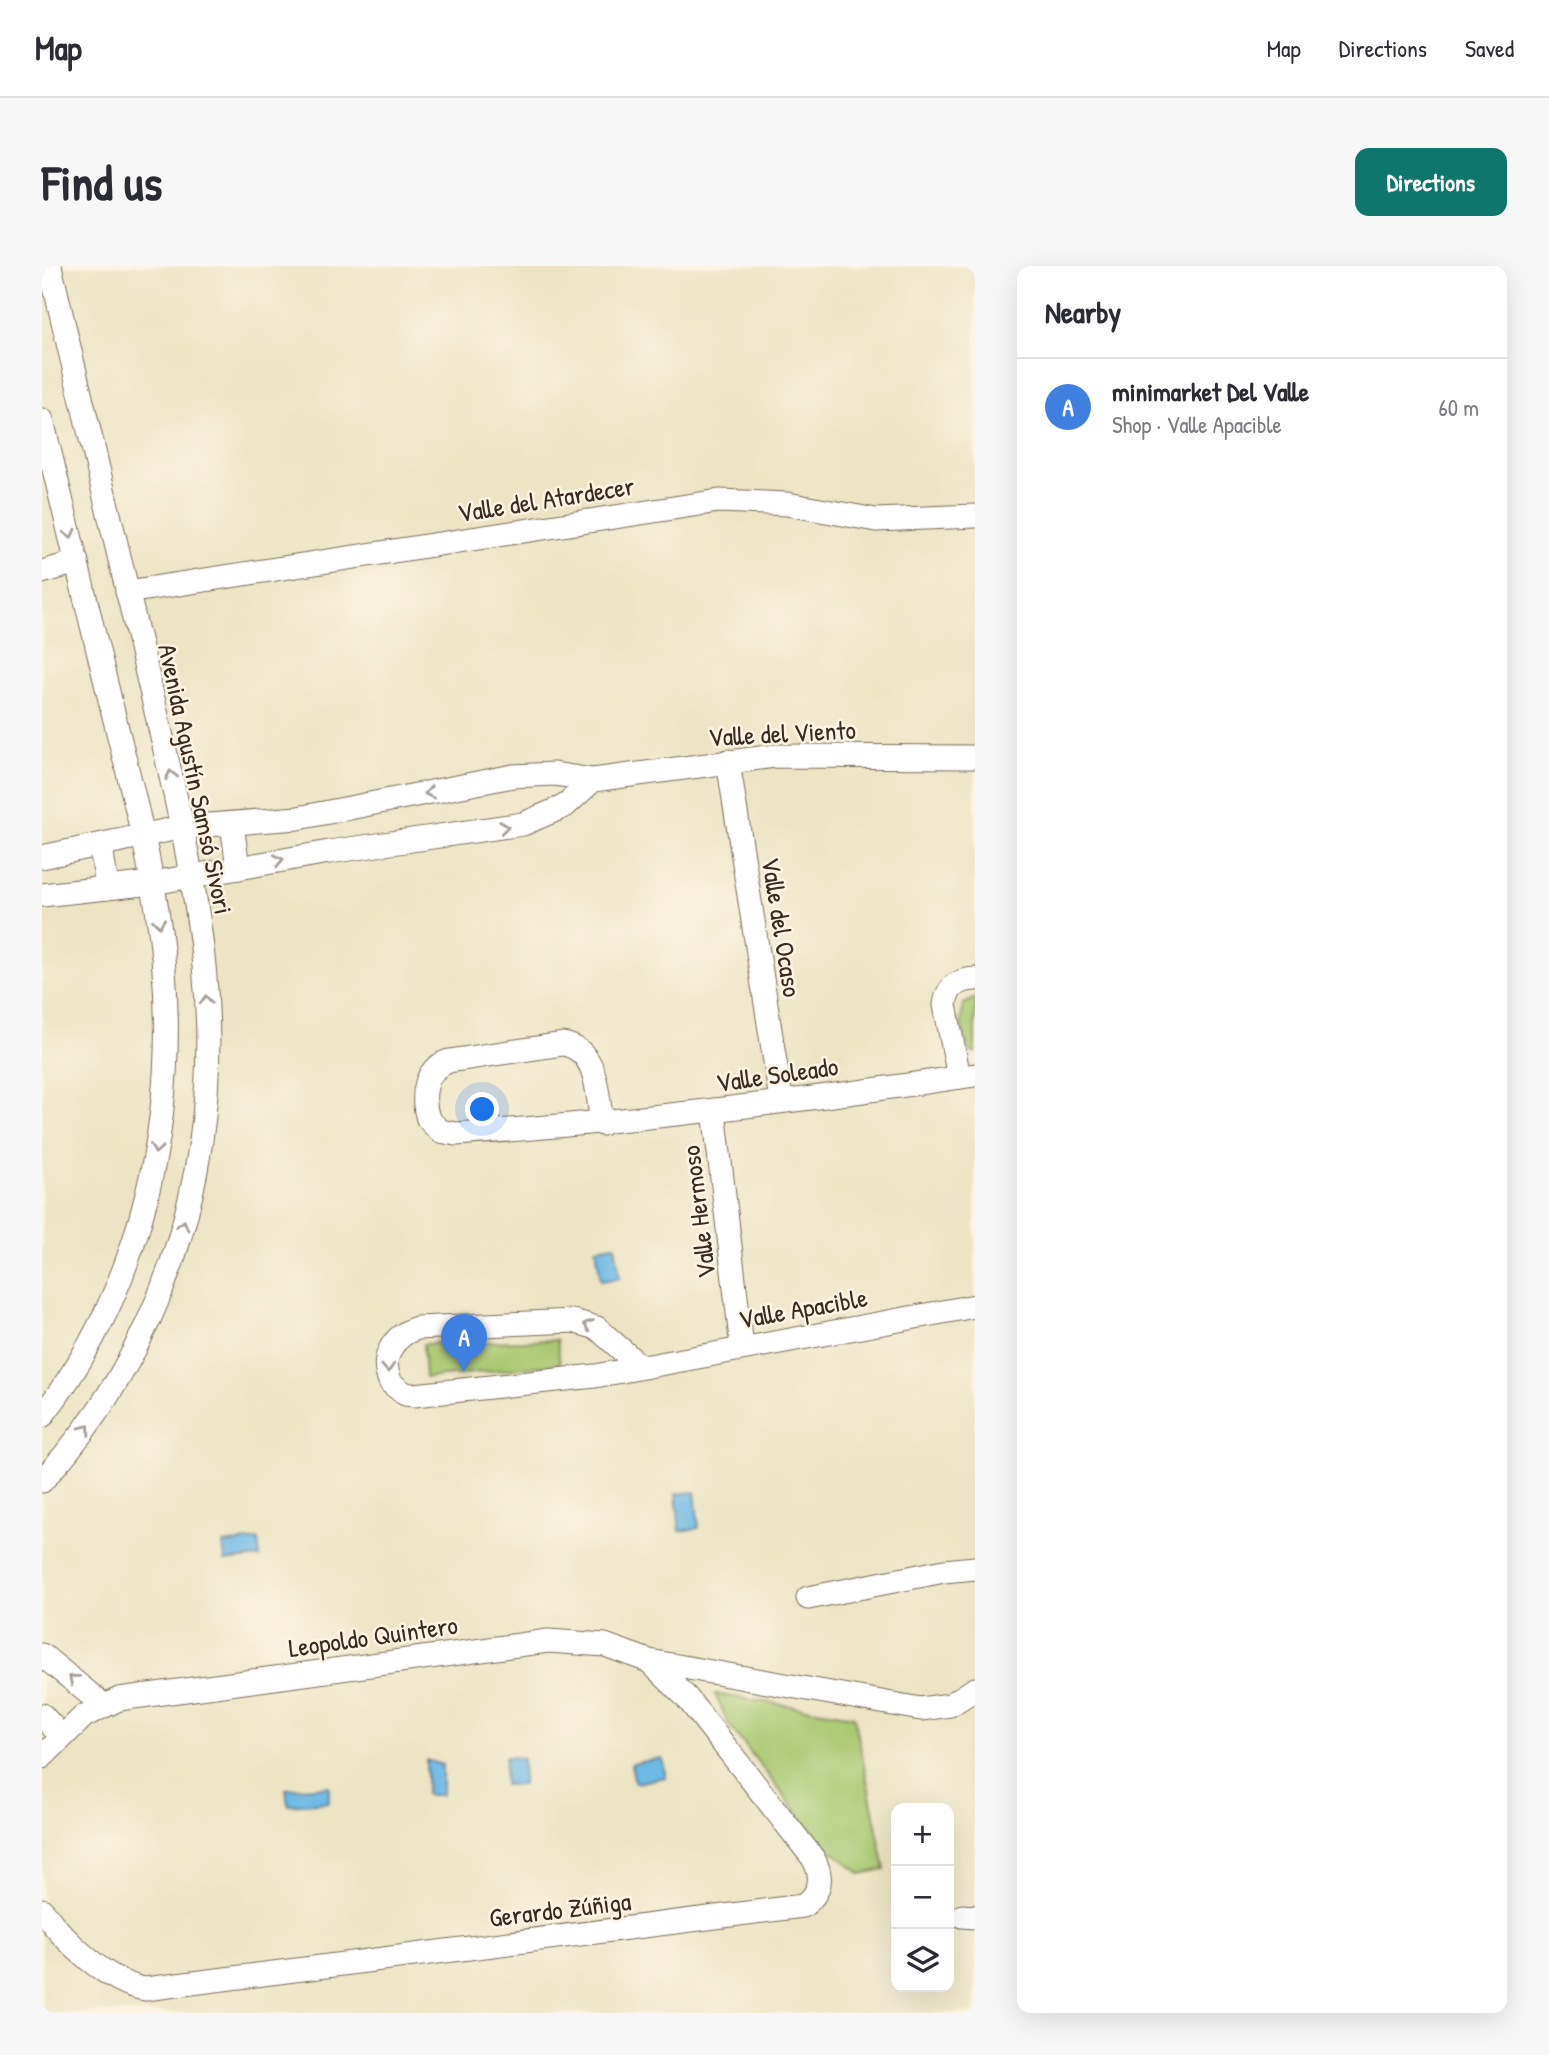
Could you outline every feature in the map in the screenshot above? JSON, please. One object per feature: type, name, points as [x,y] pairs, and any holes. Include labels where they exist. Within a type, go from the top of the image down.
[{"type":"street","name":"Avenida Agustín Samsó Sivori","points":[[42,1481],[107,1400],[145,1334],[162,1292],[189,1205],[199,1153],[208,1048],[204,966],[183,827],[50,266]]},
{"type":"street","points":[[42,420],[144,836],[163,956],[166,1053],[156,1153],[145,1205],[130,1255],[99,1329],[42,1416]]},
{"type":"street","name":"Valle del Atardecer","points":[[127,592],[719,501],[787,504],[876,520],[975,516]]},
{"type":"street","points":[[42,572],[77,562]]},
{"type":"street","name":"Valle del Viento","points":[[42,856],[183,827],[298,818],[513,776],[554,774],[593,780],[775,757],[975,757]]},
{"type":"street","name":"Valle del Ocaso","points":[[728,761],[781,1100]]},
{"type":"street","points":[[42,895],[153,883],[345,849],[523,824],[565,806],[593,780]]},
{"type":"street","points":[[340,810],[345,849]]},
{"type":"street","points":[[232,824],[238,868]]},
{"type":"street","points":[[101,846],[107,888]]},
{"type":"street","name":"Valle Soleado","points":[[602,1124],[591,1063],[573,1046],[563,1044],[449,1061],[433,1069],[426,1083],[428,1119],[432,1126],[447,1133],[602,1124],[967,1076],[945,1005],[946,996],[957,983],[975,979]]},
{"type":"street","name":"Valle Hermoso","points":[[714,1111],[742,1347]]},
{"type":"street","name":"Valle Apacible","points":[[641,1367],[597,1328],[573,1321],[417,1328],[396,1340],[386,1361],[390,1383],[405,1394],[414,1395],[595,1376],[975,1306]]},
{"type":"street","points":[[808,1598],[944,1571],[975,1568]]},
{"type":"street","name":"Leopoldo Quintero","points":[[61,1736],[103,1705],[136,1695],[548,1641],[605,1645],[649,1661],[921,1709],[950,1705],[975,1689]]},
{"type":"street","points":[[42,1655],[103,1705]]},
{"type":"street","name":"Gerardo Zúñiga","points":[[42,1910],[105,1973],[129,1986],[145,1989],[803,1906],[819,1889],[820,1878],[813,1858],[687,1699],[649,1661]]},
{"type":"street","points":[[42,1715],[61,1736],[42,1757]]},
{"type":"green space","points":[[975,998],[975,1053],[969,1051],[961,1022],[964,1004]]},
{"type":"green space","points":[[557,1340],[560,1364],[425,1378],[423,1344]]},
{"type":"green space","points":[[715,1694],[854,1716],[885,1869],[861,1874],[823,1844],[729,1725]]},
{"type":"water","points":[[615,1245],[620,1278],[601,1281],[596,1248]]},
{"type":"water","points":[[695,1492],[699,1528],[680,1531],[676,1494]]},
{"type":"water","points":[[258,1540],[260,1557],[225,1561],[223,1544]]},
{"type":"water","points":[[505,1757],[523,1758],[522,1785],[504,1785]]},
{"type":"water","points":[[662,1758],[666,1777],[635,1783],[631,1764]]},
{"type":"water","points":[[426,1760],[442,1765],[442,1795],[426,1795]]},
{"type":"water","points":[[329,1786],[329,1802],[288,1805],[286,1789]]},
{"type":"place","name":"minimarket Del Valle","points":[[464,1372]]}]
